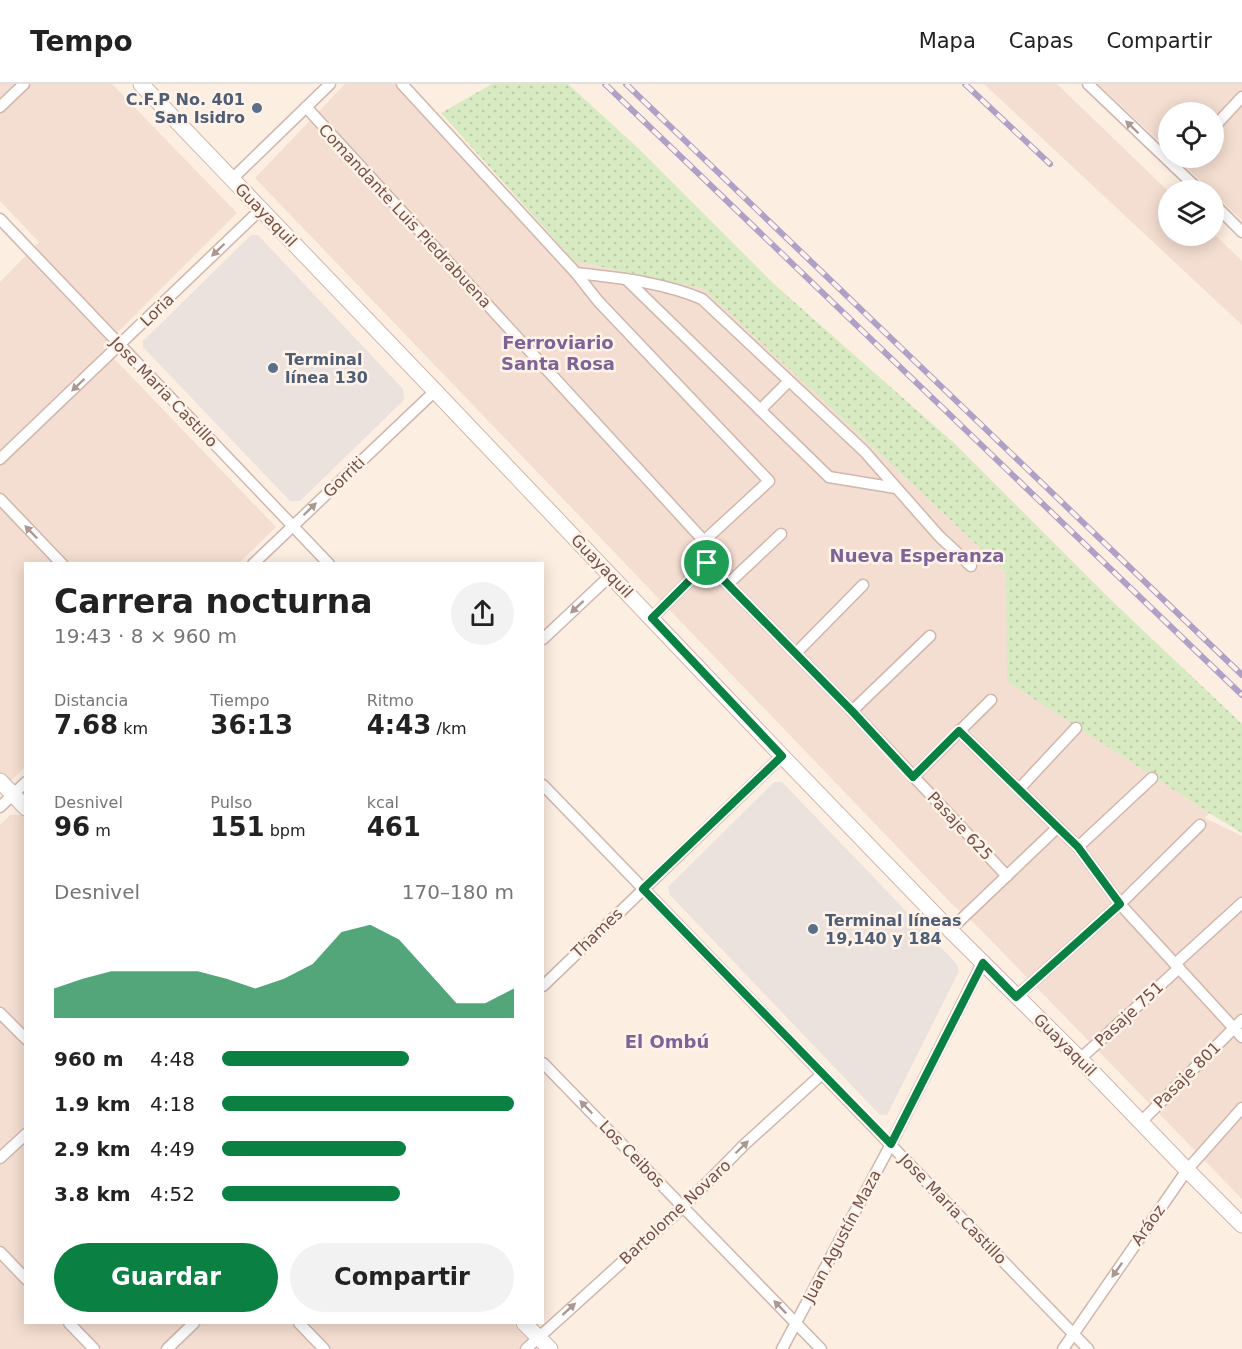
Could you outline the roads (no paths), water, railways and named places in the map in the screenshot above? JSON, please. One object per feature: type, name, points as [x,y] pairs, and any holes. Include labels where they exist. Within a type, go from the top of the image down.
[{"type":"street","points":[[0,107],[24,84]]},
{"type":"street","name":"Guayaquil","points":[[141,84],[782,756],[950,930],[1242,1225]]},
{"type":"street","points":[[232,180],[330,84]]},
{"type":"street","points":[[402,84],[576,273],[598,301],[768,481],[704,542],[707,563],[729,583],[913,777],[991,700]]},
{"type":"street","points":[[1088,84],[1158,151]]},
{"type":"street","points":[[1224,117],[1242,98]]},
{"type":"street","name":"Comandante Luis Piedrabuena","points":[[306,107],[704,542]]},
{"type":"street","points":[[1176,168],[1189,180]]},
{"type":"street","name":"Loria","points":[[0,459],[260,210]]},
{"type":"street","points":[[1224,214],[1242,232]]},
{"type":"street","name":"Jose Maria Castillo","points":[[0,219],[327,562]]},
{"type":"street","points":[[576,273],[626,279],[687,292],[702,299],[864,451],[939,536],[971,566]]},
{"type":"street","points":[[626,279],[829,477],[896,488]]},
{"type":"street","points":[[760,410],[789,381]]},
{"type":"street","name":"Gorriti","points":[[255,562],[435,391]]},
{"type":"street","points":[[0,499],[60,562]]},
{"type":"street","points":[[729,583],[781,534]]},
{"type":"street","points":[[652,618],[707,563]]},
{"type":"street","points":[[544,638],[610,575]]},
{"type":"street","points":[[796,653],[863,585]]},
{"type":"street","points":[[852,711],[930,636]]},
{"type":"street","points":[[1019,789],[1076,728]]},
{"type":"street","points":[[959,731],[1078,847],[1120,904],[1177,966],[1238,1024],[1242,1037]]},
{"type":"street","name":"Thames","points":[[544,985],[782,756]]},
{"type":"street","name":"Pasaje 625","points":[[913,777],[1006,876]]},
{"type":"street","points":[[1078,847],[1152,778]]},
{"type":"street","points":[[0,781],[24,806]]},
{"type":"street","points":[[0,807],[24,784]]},
{"type":"street","name":"Jose Maria Castillo","points":[[544,786],[1088,1349]]},
{"type":"street","points":[[1016,997],[1120,904],[1200,825]]},
{"type":"street","points":[[950,930],[1058,827]]},
{"type":"street","name":"Pasaje 751","points":[[1080,1059],[1242,903]]},
{"type":"street","name":"Juan Agustín Maza","points":[[782,1349],[891,1144],[983,963]]},
{"type":"street","points":[[0,1013],[24,1037]]},
{"type":"street","name":"Pasaje 801","points":[[1141,1122],[1238,1024]]},
{"type":"street","name":"Los Ceibos","points":[[544,1064],[821,1349]]},
{"type":"street","name":"Bartolome Novaro","points":[[526,1349],[683,1207],[744,1145],[822,1074]]},
{"type":"street","name":"Aráoz","points":[[1063,1349],[1186,1170],[1242,1108]]},
{"type":"street","points":[[0,1158],[24,1136]]},
{"type":"street","points":[[0,1252],[24,1276]]},
{"type":"street","points":[[70,1324],[94,1349]]},
{"type":"street","points":[[167,1349],[193,1324]]},
{"type":"street","points":[[300,1324],[324,1349]]},
{"type":"street","points":[[525,1324],[549,1349]]},
{"type":"railway","points":[[605,84],[1242,695]]},
{"type":"railway","points":[[626,84],[1242,675]]},
{"type":"railway","points":[[965,84],[1050,164]]},
{"type":"place","name":"C.F.P No. 401 San Isidro","points":[[257,108]]},
{"type":"place","name":"Terminal línea 130","points":[[273,368]]},
{"type":"place","name":"Terminal líneas 19,140 y 184","points":[[813,929]]},
{"type":"district","name":"Ferroviario Santa Rosa","points":[[558,352]]},
{"type":"district","name":"Nueva Esperanza","points":[[917,555]]},
{"type":"district","name":"El Ombú","points":[[667,1041]]}]
